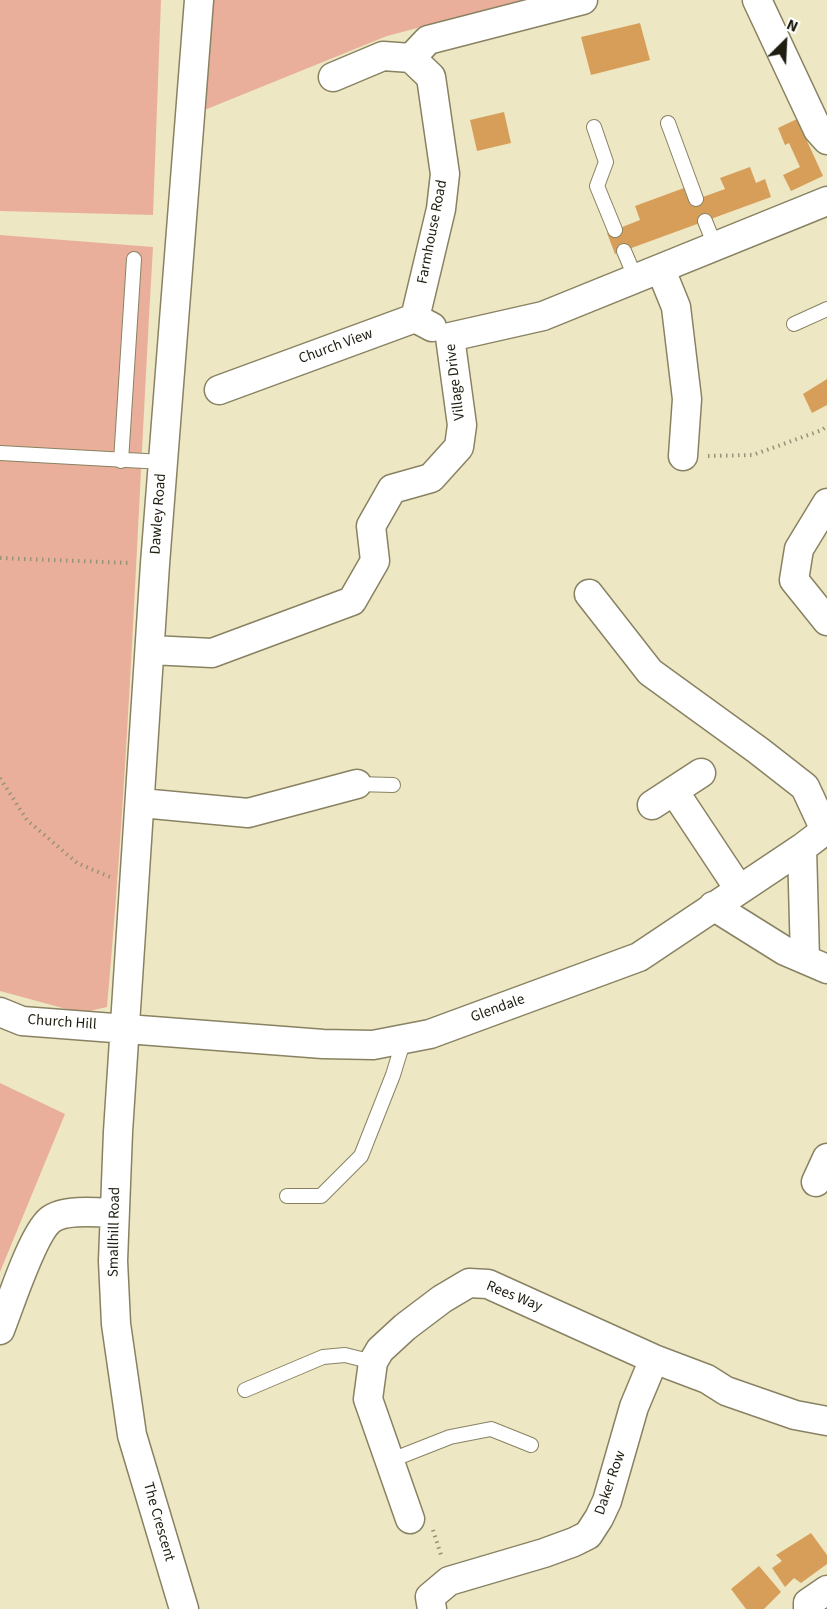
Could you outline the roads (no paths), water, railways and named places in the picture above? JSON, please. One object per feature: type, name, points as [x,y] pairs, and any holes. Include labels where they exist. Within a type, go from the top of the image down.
[{"type":"street","name":"Dawley Road","points":[[126,1028],[155,564],[199,0]]},
{"type":"street","points":[[333,77],[383,56],[411,58],[428,40],[583,0]]},
{"type":"street","points":[[757,0],[818,130],[827,140]]},
{"type":"street","name":"Farmhouse Road","points":[[411,58],[430,77],[445,174],[441,208],[415,318]]},
{"type":"street","name":"Village Drive","points":[[151,650],[212,653],[352,601],[375,561],[371,526],[392,489],[431,478],[459,447],[462,425],[450,337],[543,316],[648,275],[710,234],[827,201]]},
{"type":"street","points":[[648,275],[676,307],[687,399],[683,456]]},
{"type":"street","points":[[415,318],[450,337]]},
{"type":"street","name":"Church View","points":[[219,390],[415,318]]},
{"type":"street","points":[[827,504],[799,549],[794,580],[827,621]]},
{"type":"street","points":[[589,594],[650,672],[805,787],[826,829]]},
{"type":"street","points":[[701,773],[663,798],[739,889]]},
{"type":"street","points":[[141,803],[248,813],[357,784]]},
{"type":"street","name":"Glendale","points":[[126,1028],[323,1044],[372,1045],[430,1034],[639,957],[802,848],[826,829]]},
{"type":"street","points":[[713,906],[785,951],[816,964],[802,848]]},
{"type":"street","name":"Church Hill","points":[[0,1012],[21,1021],[126,1028]]},
{"type":"street","name":"Smallhill Road","points":[[126,1028],[113,1261],[116,1324],[132,1436]]},
{"type":"street","points":[[0,1330],[35,1241],[51,1219],[77,1212],[114,1213]]},
{"type":"street","name":"Rees Way","points":[[373,1362],[380,1350],[405,1327],[442,1299],[469,1282],[488,1284],[654,1359],[707,1379],[726,1391],[795,1415],[827,1421]]},
{"type":"street","name":"Daker Row","points":[[432,1609],[430,1597],[449,1581],[544,1553],[588,1535],[607,1501],[634,1407],[654,1359]]},
{"type":"street","points":[[373,1362],[368,1400],[410,1520]]},
{"type":"street","name":"The Crescent","points":[[132,1436],[184,1609]]},
{"type":"lane","points":[[668,123],[696,199]]},
{"type":"lane","points":[[594,127],[606,162],[597,186],[615,230]]},
{"type":"lane","points":[[624,251],[648,275]]},
{"type":"lane","points":[[121,461],[134,259]]},
{"type":"lane","points":[[794,324],[827,309]]},
{"type":"lane","points":[[0,453],[163,462]]},
{"type":"lane","points":[[357,784],[393,785]]},
{"type":"lane","points":[[287,1196],[321,1196],[361,1156],[393,1075],[404,1039]]},
{"type":"lane","points":[[245,1390],[323,1357],[345,1356],[373,1362]]},
{"type":"lane","points":[[389,1461],[450,1437],[491,1429],[531,1445]]}]
